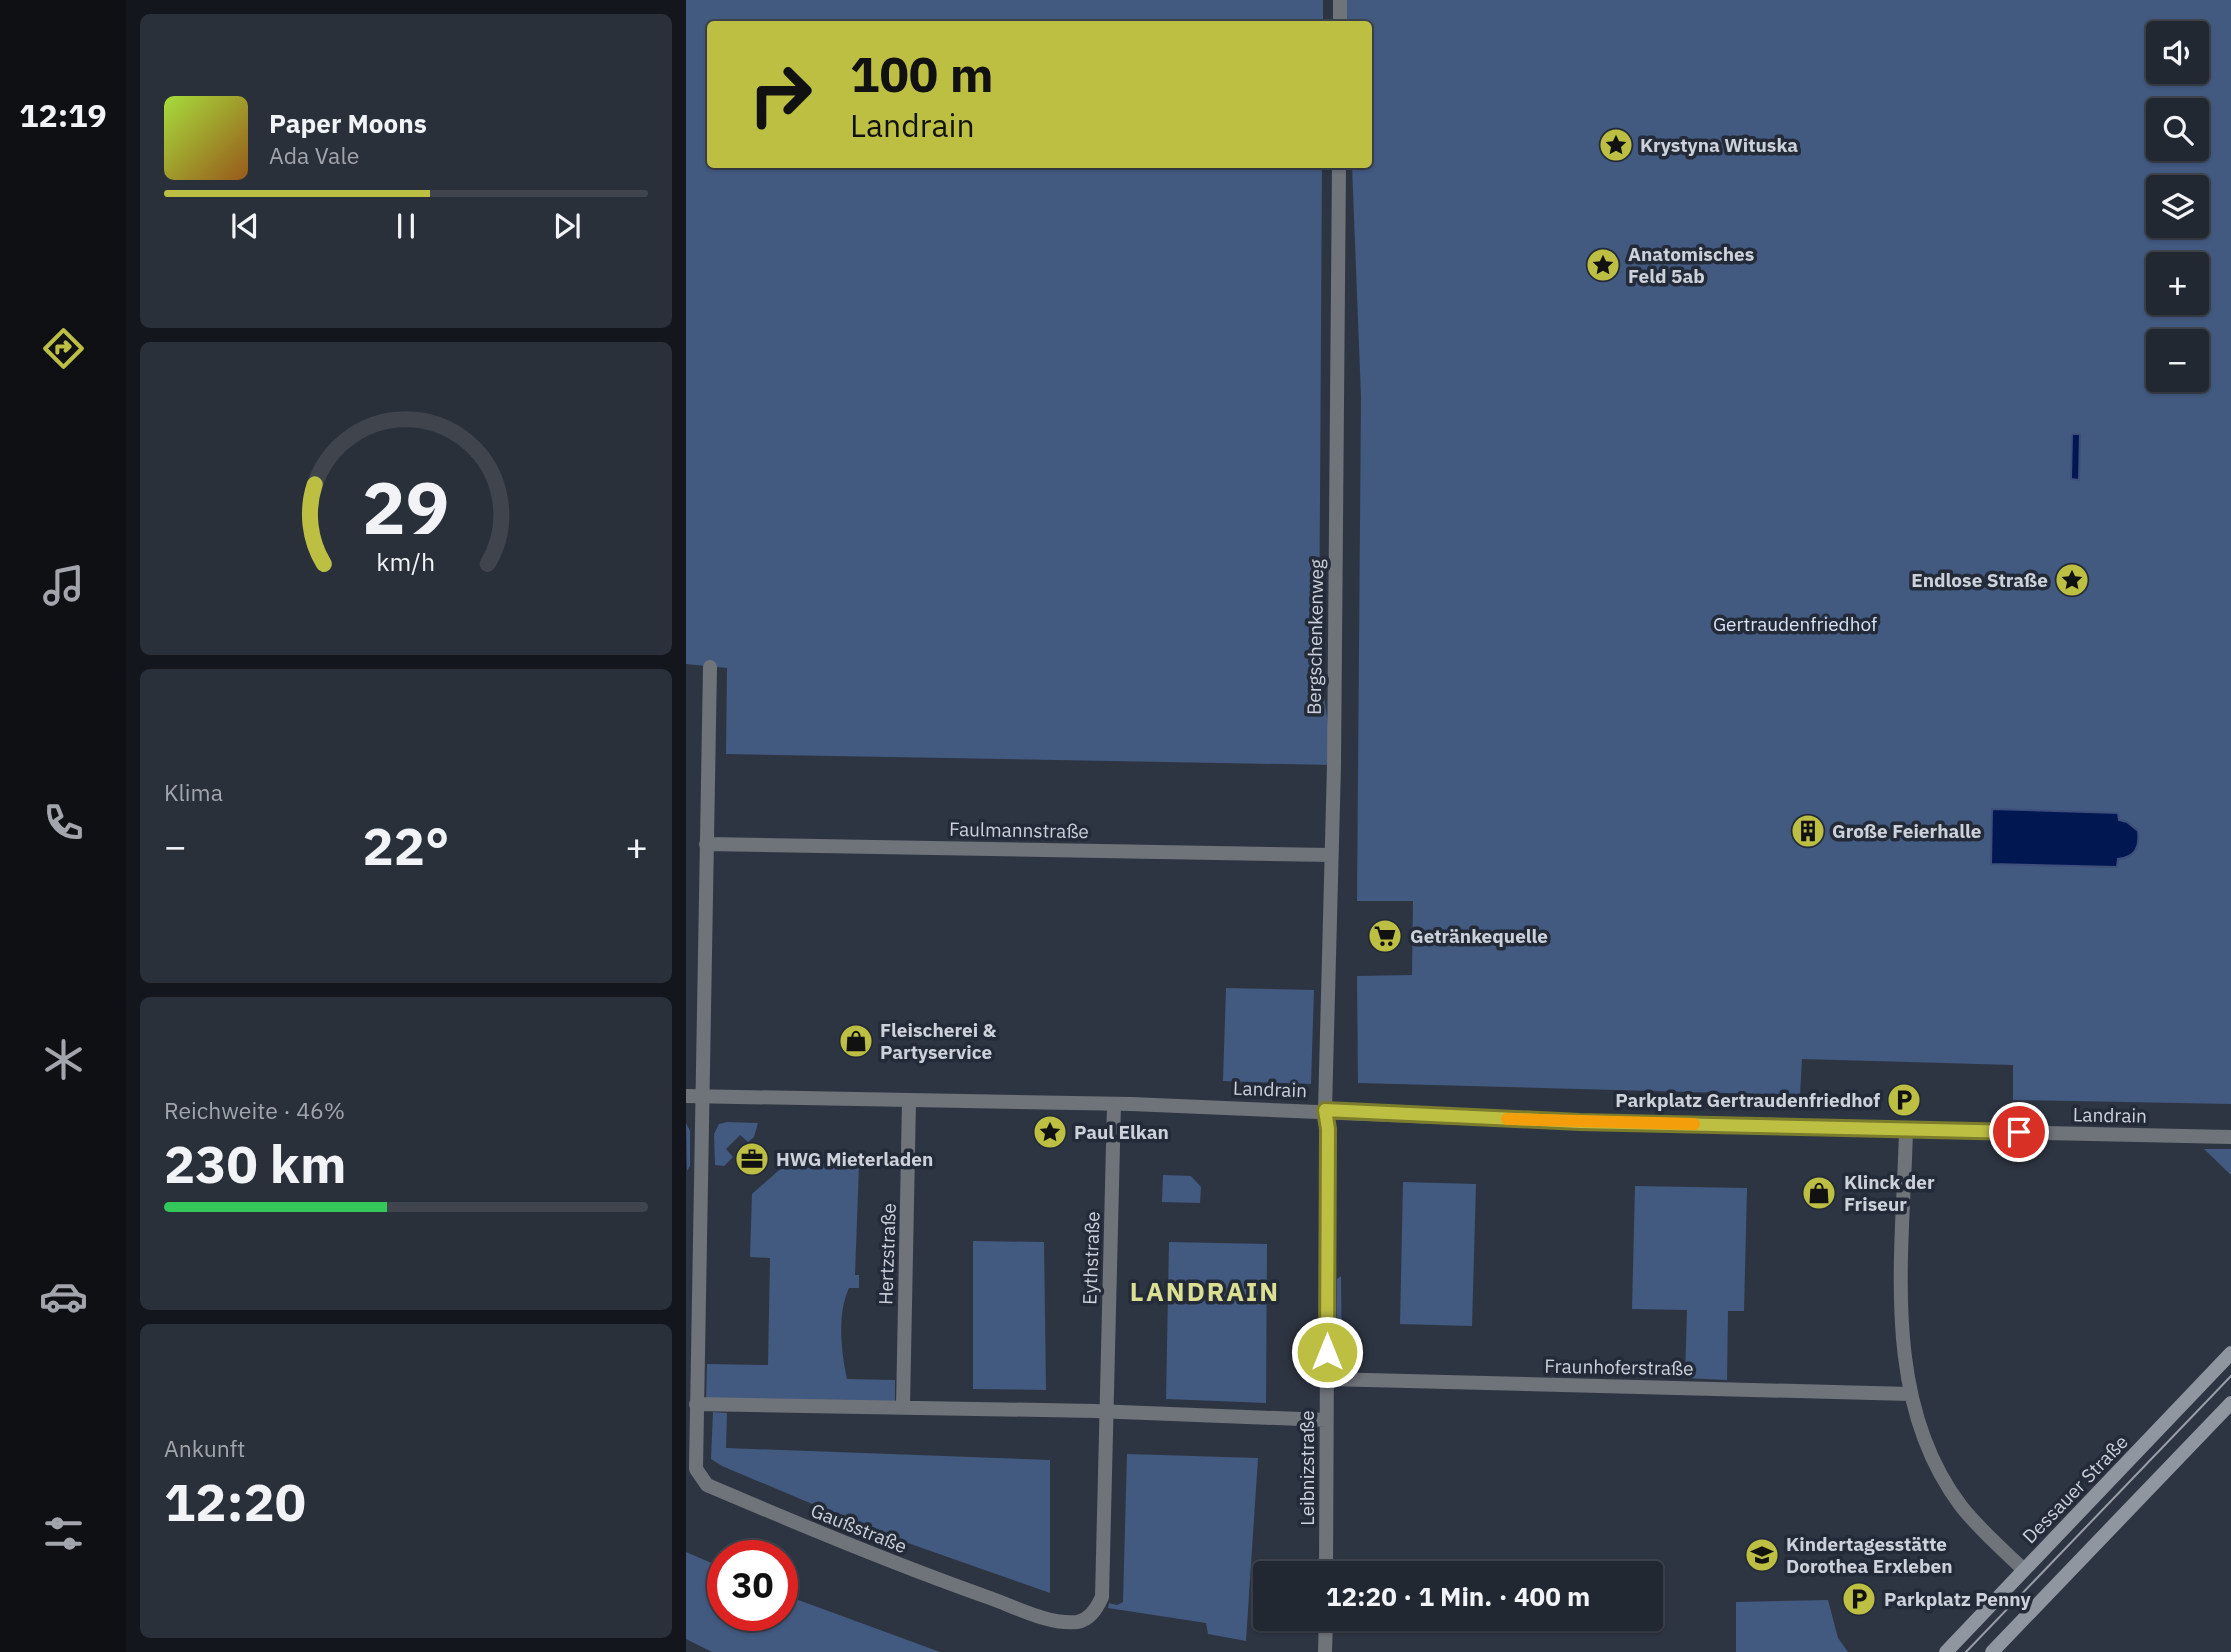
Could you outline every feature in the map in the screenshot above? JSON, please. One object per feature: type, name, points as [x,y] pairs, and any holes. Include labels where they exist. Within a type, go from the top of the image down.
[{"type":"main road","name":"Dessauer Straße","points":[[1946,1652],[2231,1353]]},
{"type":"main road","points":[[1992,1652],[2231,1403]]},
{"type":"street","points":[[1340,0],[1340,21]]},
{"type":"street","name":"Bergschenkenweg","points":[[1325,1110],[1331,855],[1339,168]]},
{"type":"street","name":"Gaußstraße","points":[[710,667],[696,1469],[707,1485],[880,1559],[1028,1611],[1060,1621],[1079,1622]]},
{"type":"street","name":"Faulmannstraße","points":[[706,844],[1331,855]]},
{"type":"street","name":"Landrain","points":[[686,1096],[1114,1104],[1325,1110],[1580,1122],[2231,1137]]},
{"type":"street","name":"Hertzstraße","points":[[902,1408],[909,1101]]},
{"type":"street","name":"Eythstraße","points":[[1079,1622],[1096,1611],[1102,1597],[1114,1104]]},
{"type":"street","name":"Leibnizstraße","points":[[1325,1110],[1328,1129],[1326,1561]]},
{"type":"street","points":[[1906,1130],[1901,1289],[1910,1394],[1922,1434],[1951,1491],[1977,1524],[2024,1570]]},
{"type":"street","name":"Fraunhoferstraße","points":[[1327,1379],[1910,1394]]},
{"type":"street","points":[[696,1404],[1326,1420]]},
{"type":"street","points":[[1325,1652],[1326,1631]]},
{"type":"green space","points":[[686,0],[1323,0],[1323,21],[707,21],[707,168],[1322,168],[1319,662],[1334,765],[726,754],[727,668],[686,664]]},
{"type":"green space","name":"Gertraudenfriedhof","points":[[1345,0],[2231,0],[2231,1104],[2013,1100],[2013,1065],[1802,1059],[1800,1095],[1358,1083],[1357,976],[1412,975],[1413,901],[1357,901],[1361,397],[1352,168],[1372,168],[1372,21],[1346,21]]},
{"type":"green space","points":[[1226,988],[1314,990],[1311,1084],[1223,1081]]},
{"type":"green space","points":[[686,1123],[690,1131],[690,1166],[687,1171]]},
{"type":"green space","points":[[758,1123],[754,1137],[748,1142],[740,1135],[726,1149],[733,1157],[724,1166],[715,1165],[714,1134],[719,1124]]},
{"type":"green space","points":[[2204,1149],[2231,1149],[2231,1175]]},
{"type":"green space","points":[[787,1163],[859,1165],[855,1275],[859,1275],[859,1288],[849,1288],[845,1298],[841,1333],[843,1357],[847,1379],[895,1380],[895,1404],[706,1400],[707,1364],[768,1365],[770,1258],[750,1257],[752,1194]]},
{"type":"green space","points":[[1163,1175],[1191,1176],[1201,1187],[1200,1203],[1162,1202]]},
{"type":"green space","points":[[1403,1182],[1476,1184],[1472,1326],[1400,1324]]},
{"type":"green space","points":[[1635,1186],[1747,1188],[1744,1311],[1728,1311],[1727,1380],[1685,1378],[1687,1310],[1632,1309]]},
{"type":"green space","points":[[973,1241],[1044,1242],[1046,1390],[973,1389]]},
{"type":"green space","points":[[1169,1242],[1267,1244],[1266,1403],[1166,1399]]},
{"type":"green space","points":[[1341,1276],[1342,1369],[1336,1361],[1337,1279]]},
{"type":"green space","points":[[713,1412],[727,1413],[726,1448],[1050,1460],[1050,1593],[888,1536],[722,1466],[711,1459]]},
{"type":"green space","points":[[1127,1454],[1258,1458],[1246,1641],[1208,1634],[1206,1623],[1108,1608],[1109,1603],[1117,1605],[1123,1602]]},
{"type":"green space","points":[[686,1552],[707,1561],[707,1631],[798,1631],[798,1600],[940,1652],[712,1652],[686,1639]]},
{"type":"green space","points":[[1828,1600],[1838,1638],[1848,1652],[1736,1652],[1736,1602]]},
{"type":"shaded area","points":[[2072,434],[2080,434],[2079,480],[2071,479]]},
{"type":"shaded area","points":[[1992,809],[2118,813],[2119,820],[2127,822],[2138,831],[2137,847],[2129,856],[2118,859],[2117,867],[1991,864]]},
{"type":"tram line","points":[[1966,1652],[2231,1376]]},
{"type":"slow traffic","points":[[1507,1119],[1694,1124]]},
{"type":"place","name":"Krystyna Wituska","points":[[1616,145]]},
{"type":"place","name":"Anatomisches Feld 5ab","points":[[1603,265]]},
{"type":"place","name":"Endlose Straße","points":[[2072,580]]},
{"type":"place","name":"Große Feierhalle","points":[[1808,831]]},
{"type":"place","name":"Getränkequelle","points":[[1385,936]]},
{"type":"place","name":"Fleischerei & Partyservice","points":[[856,1041]]},
{"type":"place","name":"Parkplatz Gertraudenfriedhof","points":[[1904,1100]]},
{"type":"place","name":"Paul Elkan","points":[[1050,1132]]},
{"type":"place","name":"HWG Mieterladen","points":[[752,1159]]},
{"type":"place","name":"Klinck der Friseur","points":[[1819,1193]]},
{"type":"place","name":"Kindertagesstätte Dorothea Erxleben","points":[[1762,1555]]},
{"type":"place","name":"Parkplatz Penny","points":[[1859,1599]]},
{"type":"district","name":"LANDRAIN","points":[[1205,1291]]},
{"type":"route","points":[[1327,1352],[1328,1129],[1325,1110],[1580,1122],[2019,1132]]}]
